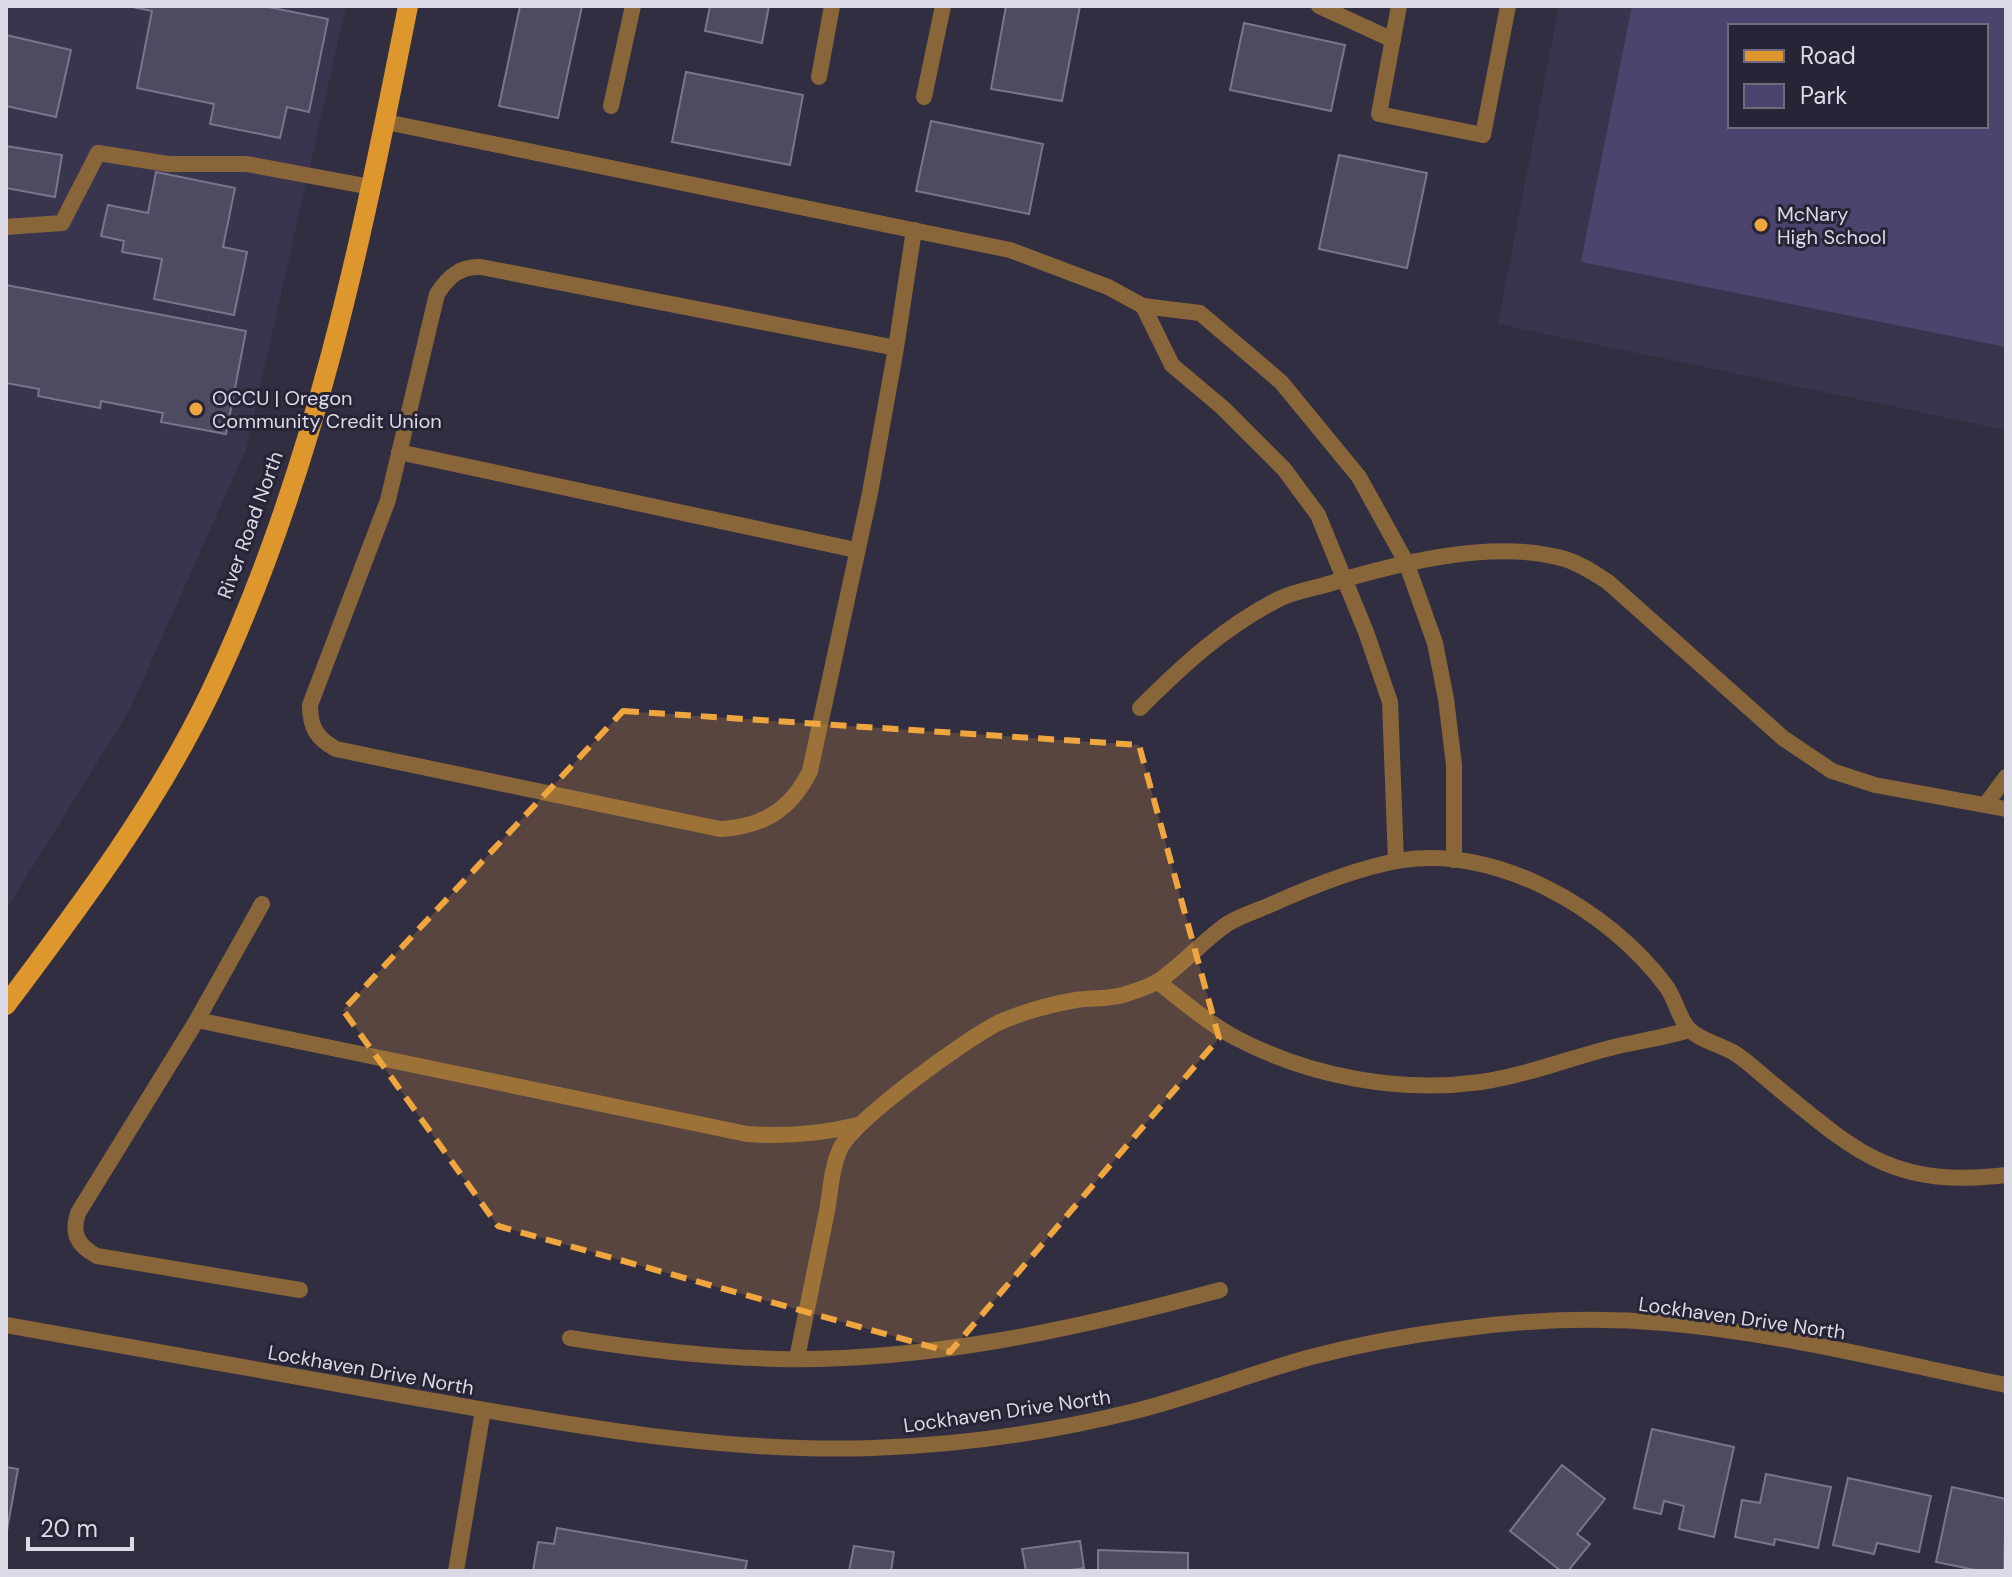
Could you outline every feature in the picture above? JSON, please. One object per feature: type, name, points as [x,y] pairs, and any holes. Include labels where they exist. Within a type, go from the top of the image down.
[{"type":"main road","name":"River Road North","points":[[6,1005],[144,814],[210,692],[264,567],[315,416],[353,273],[408,6]]},
{"type":"street","points":[[611,106],[633,6]]},
{"type":"street","points":[[819,77],[832,6]]},
{"type":"street","points":[[924,97],[943,6]]},
{"type":"street","points":[[1319,6],[1393,40]]},
{"type":"street","points":[[1399,6],[1379,114],[1483,135],[1508,6]]},
{"type":"street","points":[[386,122],[1010,250],[1108,287],[1143,306],[1200,313],[1281,382],[1359,477],[1406,562],[1435,643],[1446,699],[1454,765],[1454,860]]},
{"type":"street","points":[[6,227],[62,223],[98,153],[168,164],[247,164],[371,187]]},
{"type":"street","points":[[896,348],[472,266],[457,272],[437,294],[388,500],[310,705],[314,731],[323,742],[336,749],[720,829],[757,823],[775,815],[802,788],[810,771],[870,493],[896,348],[914,230]]},
{"type":"street","points":[[1143,306],[1172,365],[1223,408],[1284,469],[1318,515],[1366,632],[1390,702],[1396,861]]},
{"type":"street","points":[[399,452],[856,550]]},
{"type":"street","points":[[1140,708],[1183,665],[1230,628],[1281,598],[1406,562],[1503,551],[1550,556],[1581,565],[1608,582],[1783,738],[1832,771],[1875,785],[2006,809]]},
{"type":"street","points":[[1986,804],[2006,777]]},
{"type":"street","points":[[797,1358],[832,1169],[842,1146],[858,1125],[960,1046],[999,1023],[1075,1000],[1117,997],[1158,982],[1230,922],[1341,877],[1396,861],[1425,858],[1489,866],[1559,894],[1590,914],[1631,949],[1666,987],[1689,1030],[1735,1053],[1843,1142],[1868,1157],[1894,1168],[1931,1177],[1969,1179],[2006,1175]]},
{"type":"street","points":[[262,904],[197,1020],[78,1213],[74,1225],[76,1237],[85,1249],[97,1256],[300,1290]]},
{"type":"street","points":[[1158,982],[1212,1023],[1239,1039],[1298,1064],[1359,1080],[1419,1086],[1479,1082],[1526,1073],[1689,1030]]},
{"type":"street","points":[[197,1020],[747,1134],[784,1137],[820,1134],[858,1125]]},
{"type":"street","points":[[570,1338],[697,1355],[797,1358],[883,1355],[1002,1341],[1113,1319],[1220,1290]]},
{"type":"street","name":"Lockhaven Drive North","points":[[6,1325],[483,1410],[657,1437],[868,1449],[931,1445],[1099,1419],[1201,1392],[1311,1357],[1372,1343],[1455,1329],[1595,1319],[1667,1323],[1731,1332],[2006,1385]]},
{"type":"street","points":[[456,1571],[483,1410]]},
{"type":"highlighted area","points":[[623,711],[1139,745],[1219,1038],[950,1352],[498,1226],[343,1010]]},
{"type":"shaded area","points":[[6,6],[346,6],[246,449],[130,709],[6,910]]},
{"type":"shaded area","name":"McNary High School","points":[[1559,6],[2006,6],[2006,430],[1498,324]]},
{"type":"green space","name":"McNary High School","points":[[1632,6],[2006,6],[2006,347],[1581,262]]},
{"type":"building","points":[[128,6],[263,6],[328,19],[309,112],[287,107],[280,138],[210,124],[214,104],[137,88],[152,11]]},
{"type":"building","points":[[520,6],[582,6],[558,118],[499,106]]},
{"type":"building","points":[[710,6],[769,6],[762,43],[705,31]]},
{"type":"building","points":[[1006,6],[1080,6],[1062,101],[991,89]]},
{"type":"building","points":[[1244,23],[1345,45],[1331,111],[1230,90]]},
{"type":"building","points":[[6,35],[71,50],[56,117],[6,106]]},
{"type":"building","points":[[686,72],[803,95],[790,165],[672,142]]},
{"type":"building","points":[[931,121],[1043,144],[1029,214],[916,191]]},
{"type":"building","points":[[6,146],[62,155],[55,197],[6,188]]},
{"type":"building","points":[[1339,155],[1427,173],[1407,268],[1319,249]]},
{"type":"building","points":[[156,172],[235,188],[223,247],[247,252],[234,315],[154,299],[162,259],[122,252],[124,241],[101,236],[108,205],[148,213]]},
{"type":"building","points":[[6,285],[246,331],[226,434],[161,422],[163,413],[101,401],[100,408],[38,396],[39,389],[6,383]]},
{"type":"building","points":[[1652,1429],[1734,1447],[1714,1537],[1679,1529],[1684,1506],[1664,1501],[1661,1514],[1634,1508]]},
{"type":"building","points":[[1562,1465],[1605,1499],[1577,1534],[1590,1544],[1568,1571],[1561,1571],[1510,1531]]},
{"type":"building","points":[[6,1467],[18,1469],[6,1536]]},
{"type":"building","points":[[1766,1474],[1831,1487],[1818,1548],[1775,1539],[1774,1545],[1735,1537],[1742,1500],[1760,1503]]},
{"type":"building","points":[[1848,1478],[1931,1496],[1919,1552],[1877,1543],[1874,1554],[1833,1545]]},
{"type":"building","points":[[1952,1487],[2006,1499],[2004,1571],[1980,1571],[1936,1562]]},
{"type":"building","points":[[557,1528],[747,1561],[745,1571],[533,1571],[538,1542],[554,1544]]},
{"type":"building","points":[[1080,1541],[1084,1568],[1026,1571],[1022,1549]]},
{"type":"building","points":[[854,1546],[894,1552],[891,1571],[849,1571]]},
{"type":"building","points":[[1098,1550],[1188,1553],[1188,1571],[1098,1571]]},
{"type":"place","name":"McNary High School","points":[[1761,225]]},
{"type":"place","name":"OCCU | Oregon Community Credit Union","points":[[196,409]]}]
